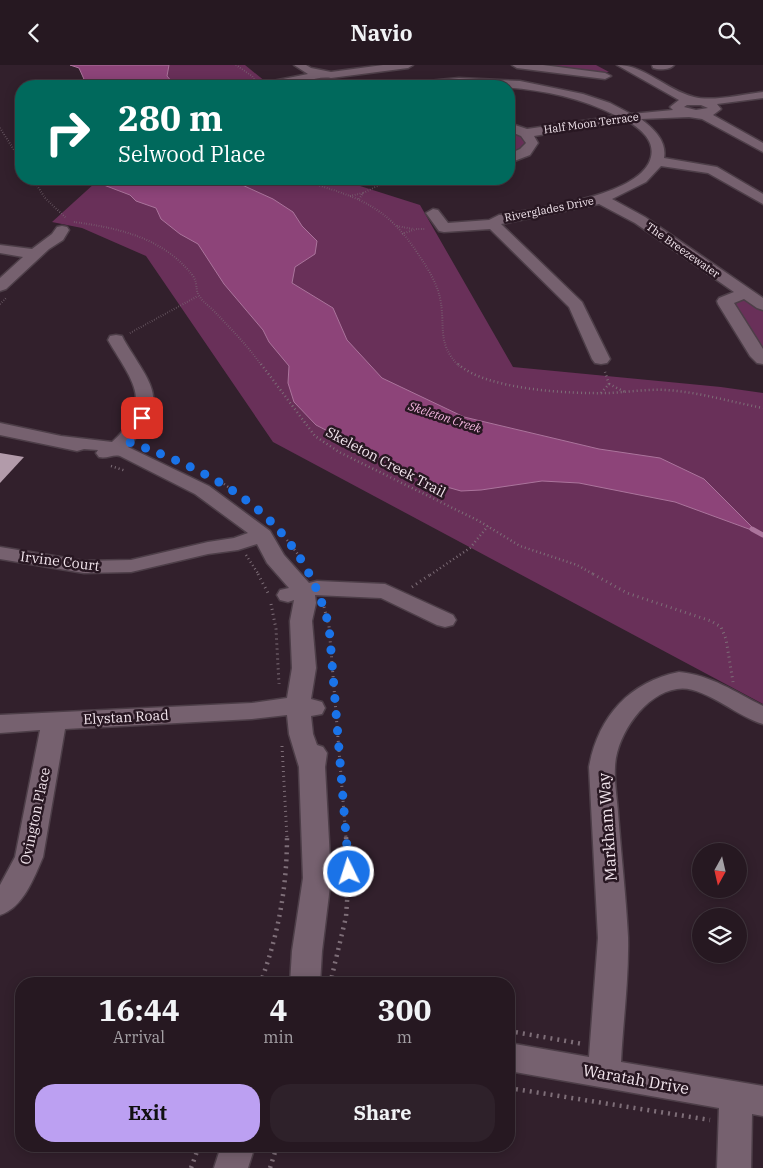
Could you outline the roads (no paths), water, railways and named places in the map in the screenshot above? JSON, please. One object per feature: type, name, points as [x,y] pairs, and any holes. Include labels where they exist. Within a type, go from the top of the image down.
[{"type":"street","points":[[299,65],[308,71],[331,75],[408,65]]},
{"type":"street","points":[[516,65],[608,71],[677,105],[702,108],[763,99]]},
{"type":"street","points":[[622,65],[763,141]]},
{"type":"street","points":[[304,80],[319,74]]},
{"type":"street","points":[[515,86],[534,87],[593,101],[621,112],[642,125],[655,139],[659,152],[657,161],[712,170],[763,200]]},
{"type":"street","points":[[702,108],[763,95]]},
{"type":"street","name":"Half Moon Terrace","points":[[657,113],[677,105]]},
{"type":"street","points":[[702,108],[763,149]]},
{"type":"street","name":"Half Moon Terrace","points":[[515,129],[526,133],[702,108]]},
{"type":"street","name":"Half Moon Terrace","points":[[515,157],[529,148],[532,143],[526,133]]},
{"type":"street","name":"Riverglades Drive","points":[[433,213],[444,228],[493,224],[499,219],[601,199],[636,183],[654,167],[657,161]]},
{"type":"street","name":"The Breezewater","points":[[601,199],[640,220],[763,305]]},
{"type":"street","name":"Riverglades Drive","points":[[493,224],[576,305],[601,359]]},
{"type":"street","points":[[3,277],[58,237],[62,230]]},
{"type":"street","points":[[0,249],[35,254]]},
{"type":"street","points":[[745,293],[725,301],[756,352],[763,359]]},
{"type":"street","points":[[110,453],[126,441],[145,413],[147,396],[116,340]]},
{"type":"street","points":[[0,429],[63,441],[110,453],[135,466],[202,490],[239,506],[238,523],[250,539],[311,592],[378,590],[400,597],[445,620]]},
{"type":"street","name":"Irvine Court","points":[[0,553],[84,567],[131,566],[250,539]]},
{"type":"street","points":[[305,977],[317,878],[312,767],[294,709],[304,668],[301,621],[311,592]]},
{"type":"street","name":"Markham Way","points":[[605,1061],[613,938],[602,767],[604,753],[613,729],[628,710],[655,687],[673,680],[696,683],[763,716]]},
{"type":"street","name":"Elystan Road","points":[[0,724],[294,709]]},
{"type":"street","name":"Ovington Place","points":[[0,904],[14,888],[23,873],[29,857],[54,721]]},
{"type":"street","points":[[294,977],[307,951]]},
{"type":"street","name":"Waratah Drive","points":[[515,1057],[605,1061],[745,1107]]},
{"type":"street","points":[[734,1168],[745,1107]]},
{"type":"street","points":[[231,1168],[236,1152]]},
{"type":"water","points":[[70,65],[169,65],[167,76],[170,80],[84,80],[79,68]]},
{"type":"water","points":[[104,185],[242,185],[273,199],[293,212],[302,226],[317,241],[315,254],[295,267],[292,283],[333,308],[347,340],[382,378],[464,417],[599,449],[660,458],[704,479],[757,532],[675,502],[579,483],[542,481],[461,491],[422,480],[316,425],[294,402],[288,383],[289,366],[269,342],[263,330],[224,284],[198,244],[180,234],[161,219],[156,208],[136,201],[130,195]]},
{"type":"waterway","name":"Skeleton Creek","points":[[752,529],[763,535]]}]
